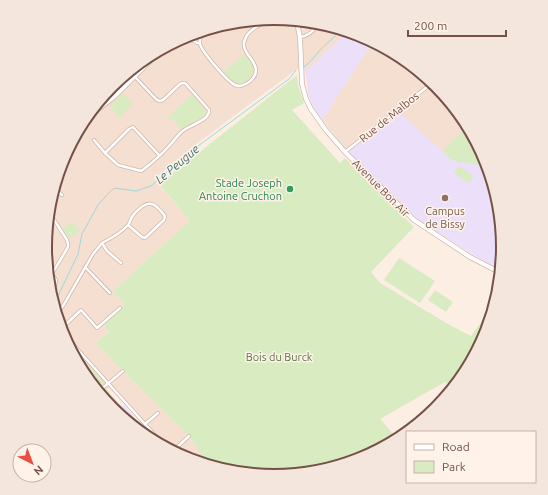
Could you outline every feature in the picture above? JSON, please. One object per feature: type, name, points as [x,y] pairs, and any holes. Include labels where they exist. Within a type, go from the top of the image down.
[{"type":"main road","name":"Avenue Bon Air","points":[[298,26],[300,37],[302,84],[310,109],[325,129],[345,152],[418,224],[470,257],[495,270]]},
{"type":"main road","points":[[103,105],[114,97],[147,65]]},
{"type":"street","points":[[200,38],[200,43],[206,56],[230,82],[240,86],[245,85],[253,79],[255,66],[246,52],[244,43],[249,32],[259,25]]},
{"type":"street","points":[[300,37],[306,36],[314,29]]},
{"type":"street","points":[[193,40],[200,43]]},
{"type":"street","points":[[94,140],[105,153],[118,164],[141,171],[170,145],[184,129],[196,124],[208,116],[209,110],[185,83],[180,84],[160,101],[157,100],[135,77]]},
{"type":"street","name":"Rue de Malbos","points":[[345,152],[428,87]]},
{"type":"street","points":[[105,153],[129,129],[133,127],[159,155]]},
{"type":"street","points":[[60,309],[93,254],[102,243],[113,237],[128,225],[132,216],[139,208],[147,203],[152,203],[165,216],[164,220],[145,238],[128,225]]},
{"type":"street","points":[[53,218],[67,240],[68,247],[53,273]]},
{"type":"street","points":[[102,243],[121,263]]},
{"type":"street","points":[[85,266],[110,293]]},
{"type":"street","points":[[53,275],[56,280],[55,284]]},
{"type":"street","points":[[65,326],[82,310],[98,328],[120,308]]},
{"type":"street","points":[[73,344],[156,436]]},
{"type":"street","points":[[102,388],[123,371]]},
{"type":"street","points":[[145,424],[158,413]]},
{"type":"street","points":[[177,448],[189,436]]},
{"type":"shaded area","points":[[259,25],[289,25],[317,29],[341,36],[339,41],[323,54],[313,65],[305,71],[301,66],[196,144],[154,179],[190,221],[113,291],[125,304],[103,323],[109,330],[96,343],[189,436],[203,455],[200,457],[189,453],[150,433],[109,387],[104,391],[97,383],[74,346],[63,319],[53,277],[53,218],[63,176],[81,136],[97,112],[127,80],[150,62],[189,42],[231,29]]},
{"type":"shaded area","points":[[341,36],[370,47],[322,120],[309,97],[305,71],[339,41]]},
{"type":"shaded area","points":[[370,47],[398,62],[421,80],[451,112],[464,131],[442,151],[359,143],[349,152],[322,120]]},
{"type":"shaded area","name":"Campus de Bissy","points":[[398,111],[442,151],[464,131],[480,162],[489,190],[495,218],[496,267],[420,221],[349,152]]},
{"type":"shaded area","points":[[124,405],[137,420],[135,421],[120,408]]},
{"type":"green space","points":[[244,54],[252,64],[253,72],[252,75],[244,82],[236,83],[224,72]]},
{"type":"green space","name":"Bois du Burck","points":[[297,75],[298,86],[304,103],[292,110],[340,163],[345,158],[414,227],[371,272],[380,283],[446,323],[471,336],[486,316],[480,333],[467,359],[450,384],[445,382],[380,419],[394,435],[372,447],[346,458],[317,466],[289,470],[259,470],[231,466],[200,457],[202,455],[189,436],[96,343],[109,331],[103,323],[125,304],[113,291],[190,221],[159,184]]},
{"type":"green space","points":[[123,94],[133,104],[119,118],[110,105]]},
{"type":"green space","points":[[192,94],[207,112],[195,122],[182,129],[172,118],[169,120],[167,118]]},
{"type":"green space","points":[[464,131],[482,167],[470,163],[452,160],[442,151]]},
{"type":"green space","points":[[459,166],[474,176],[468,183],[454,173]]},
{"type":"green space","points":[[73,222],[80,231],[69,239],[62,229]]},
{"type":"green space","points":[[399,258],[435,281],[420,303],[384,280]]},
{"type":"green space","points":[[435,290],[453,302],[446,312],[428,300]]},
{"type":"green space","points":[[81,358],[84,360],[104,383],[101,387],[97,383]]},
{"type":"green space","points":[[106,389],[122,407],[120,408],[104,391]]},
{"type":"waterway","name":"Le Peugue","points":[[304,67],[336,34]]},
{"type":"waterway","name":"Le Peugue","points":[[57,297],[78,254],[82,234],[98,205],[114,188],[136,191],[151,186],[194,151],[198,146],[289,79],[296,70]]},
{"type":"place","name":"Stade Joseph Antoine Cruchon","points":[[290,189]]},
{"type":"place","name":"Campus de Bissy","points":[[445,198]]}]
